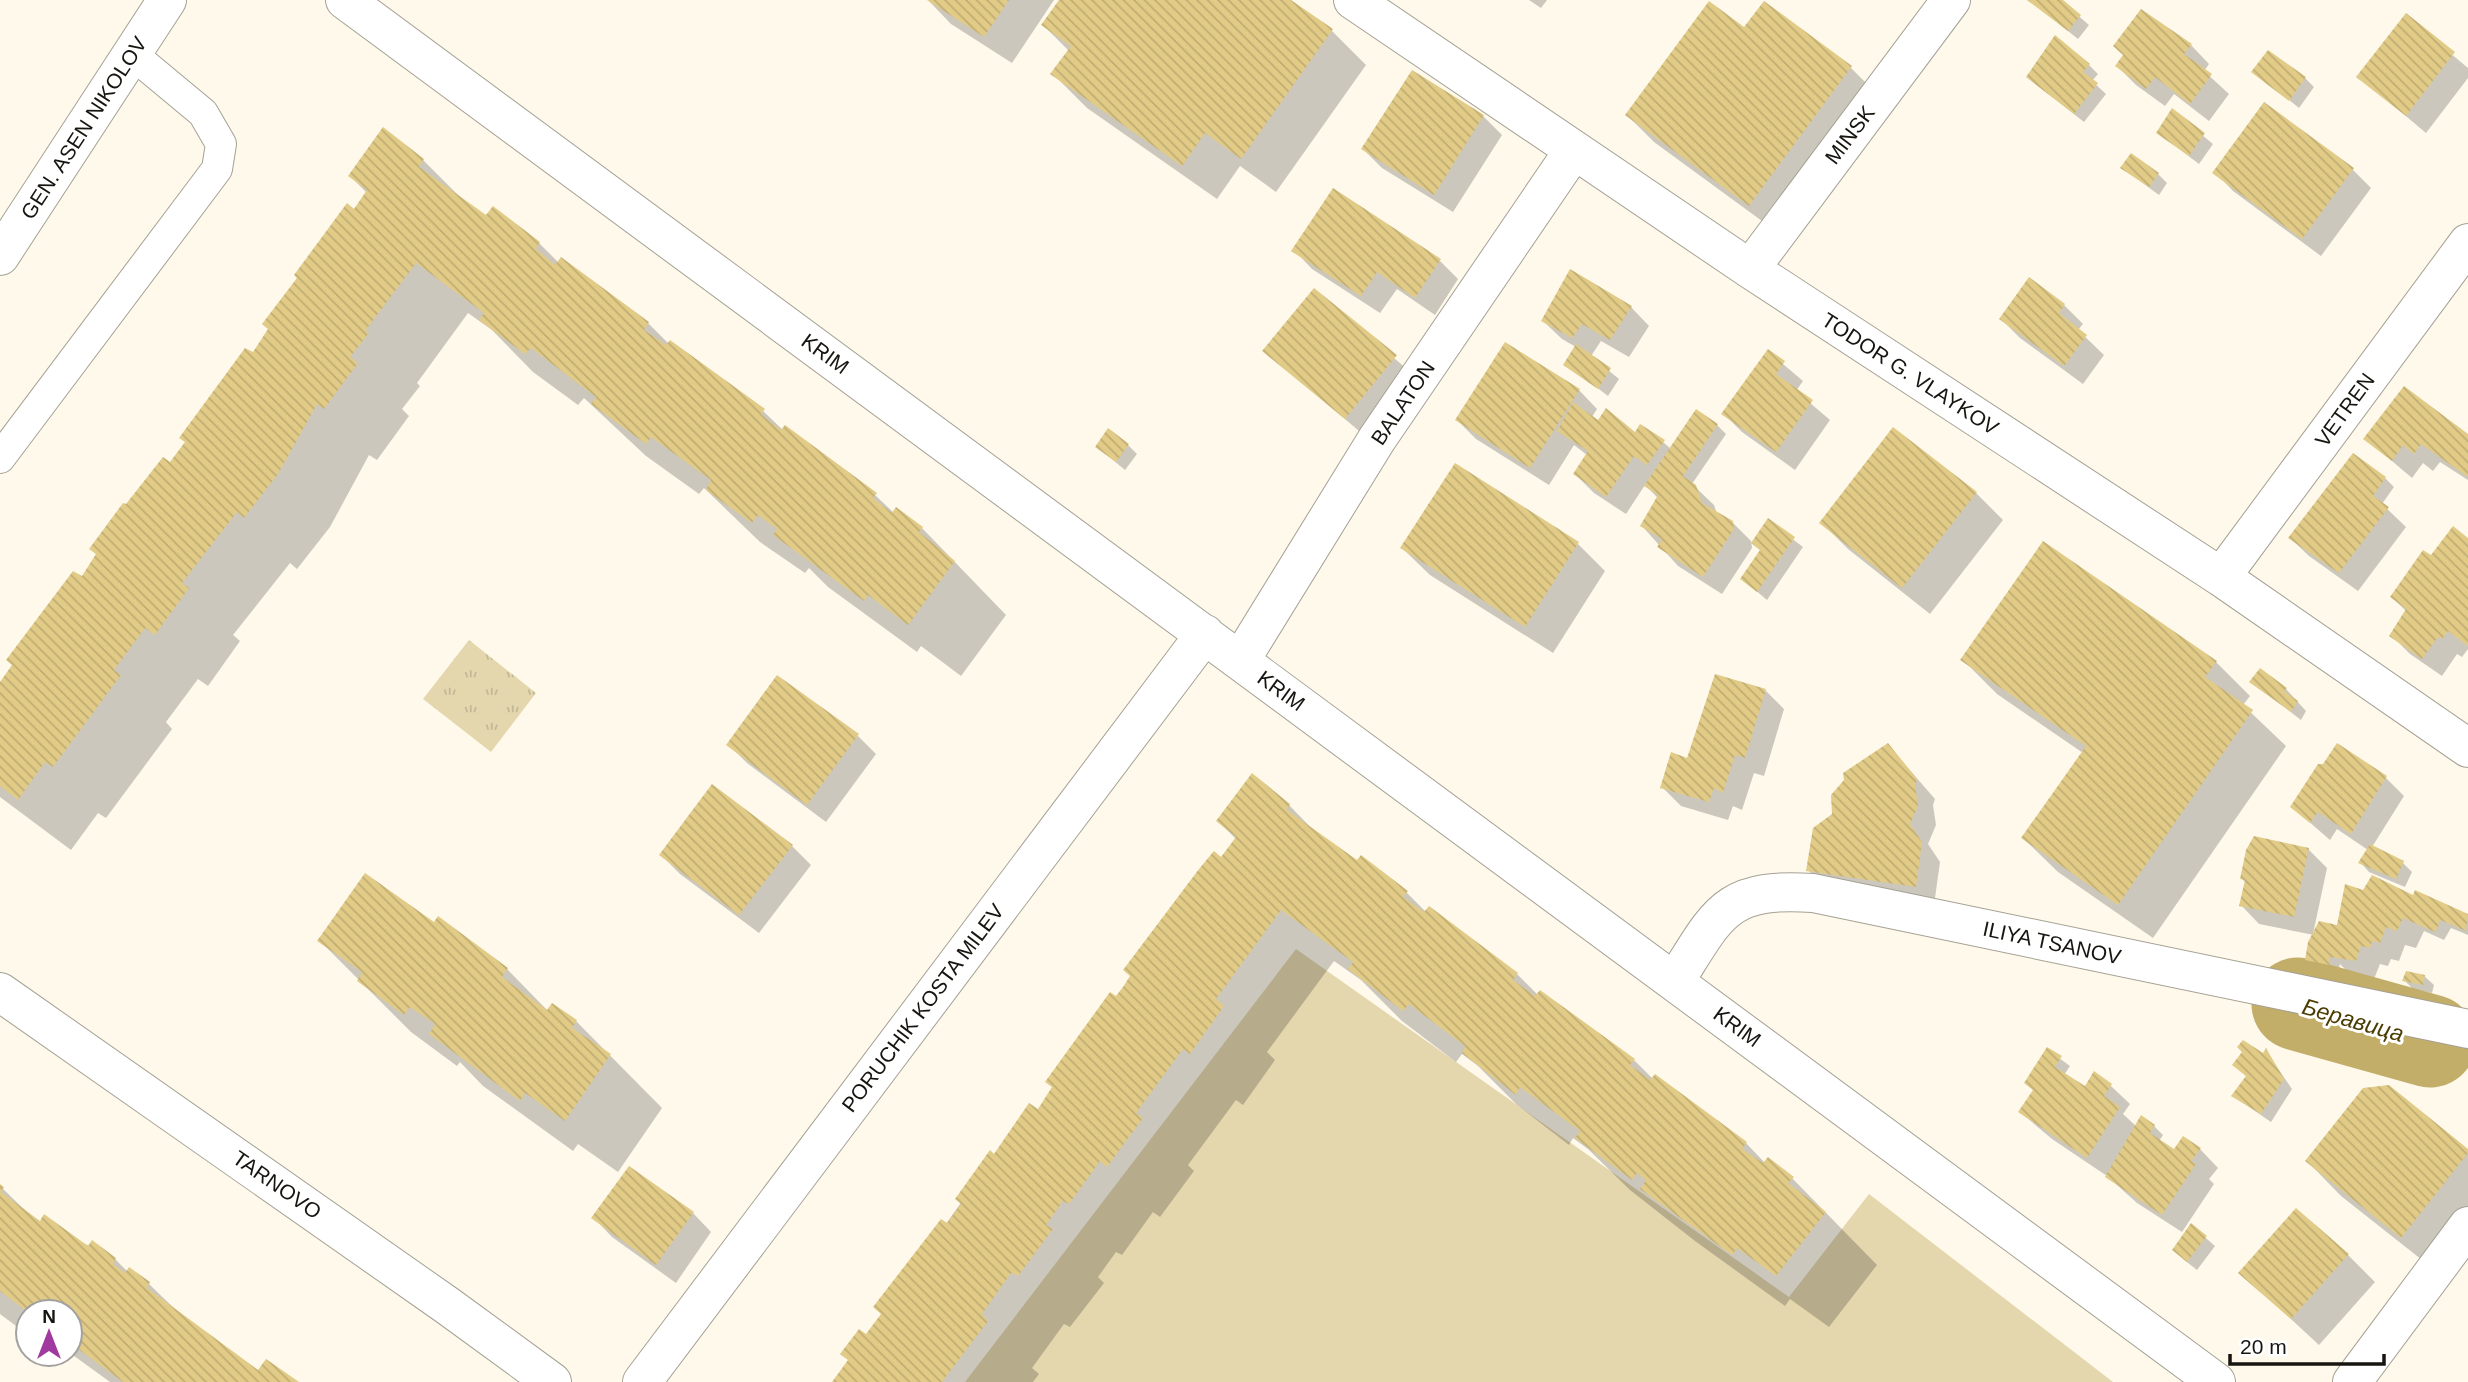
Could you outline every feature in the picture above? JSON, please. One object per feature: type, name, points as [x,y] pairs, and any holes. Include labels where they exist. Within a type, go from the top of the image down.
[{"type":"street","name":"GEN. ASEN NIKOLOV","points":[[0,256],[167,0]]},
{"type":"street","name":"KRIM","points":[[345,0],[2216,1382]]},
{"type":"street","name":"TODOR G. VLAYKOV","points":[[1353,0],[1750,270],[2221,577],[2468,748]]},
{"type":"street","name":"MINSK","points":[[1750,270],[1951,0]]},
{"type":"street","name":"BALATON","points":[[1240,661],[1377,439],[1574,150]]},
{"type":"street","name":"VETREN","points":[[2221,577],[2468,243]]},
{"type":"street","name":"PORUCHIK KOSTA MILEV","points":[[642,1382],[1205,634]]},
{"type":"street","name":"ILIYA TSANOV","points":[[1675,981],[1716,916],[1738,902],[1760,894],[1787,891],[1812,893],[2468,1029]]},
{"type":"street","name":"TARNOVO","points":[[0,992],[552,1382]]},
{"type":"street","points":[[2352,1382],[2468,1226]]},
{"type":"lane","points":[[0,458],[217,169],[221,144],[203,113],[132,54]]},
{"type":"green space","points":[[469,640],[536,693],[491,752],[423,699]]},
{"type":"green space","points":[[1296,949],[1789,1297],[1869,1194],[2113,1382],[965,1382]]},
{"type":"building","points":[[927,0],[1009,0],[984,37]]},
{"type":"building","points":[[1059,0],[1291,0],[1333,29],[1241,159],[1205,133],[1182,166],[1050,74],[1071,46],[1041,25]]},
{"type":"building","points":[[2027,0],[2063,0],[2081,15],[2068,31]]},
{"type":"building","points":[[1709,1],[1744,27],[1764,1],[1852,66],[1749,206],[1625,115]]},
{"type":"building","points":[[2141,9],[2192,44],[2184,54],[2212,74],[2190,104],[2155,77],[2146,89],[2115,66],[2123,55],[2113,46]]},
{"type":"building","points":[[2406,13],[2455,52],[2406,116],[2356,77]]},
{"type":"building","points":[[2055,35],[2090,64],[2083,72],[2098,83],[2074,114],[2026,77]]},
{"type":"building","points":[[2268,50],[2306,77],[2289,101],[2251,72]]},
{"type":"building","points":[[1412,70],[1484,115],[1434,195],[1361,149]]},
{"type":"building","points":[[2264,102],[2354,168],[2302,239],[2212,173]]},
{"type":"building","points":[[2172,108],[2205,133],[2189,156],[2156,133]]},
{"type":"building","points":[[383,127],[424,159],[419,167],[486,215],[493,206],[540,242],[536,249],[555,265],[561,257],[649,322],[644,330],[666,345],[670,340],[765,409],[761,414],[770,422],[781,430],[785,425],[877,493],[873,498],[892,513],[896,507],[923,527],[919,532],[955,561],[908,625],[868,595],[864,601],[773,535],[777,529],[758,515],[752,523],[706,490],[711,480],[651,437],[646,444],[591,404],[596,397],[531,348],[525,354],[479,320],[484,313],[416,263],[365,331],[369,333],[350,357],[358,363],[324,409],[317,404],[278,474],[244,518],[237,512],[182,583],[189,588],[155,635],[145,628],[114,670],[121,675],[53,767],[45,762],[18,800],[0,786],[0,682],[12,665],[6,660],[73,571],[82,576],[96,554],[89,549],[123,503],[126,504],[163,457],[170,462],[185,442],[179,438],[245,348],[253,352],[268,329],[262,324],[297,278],[294,275],[347,203],[354,209],[367,190],[348,176]]},
{"type":"building","points":[[2131,153],[2159,173],[2149,187],[2120,168]]},
{"type":"building","points":[[1333,188],[1441,259],[1415,298],[1377,272],[1361,296],[1291,251]]},
{"type":"building","points":[[1570,269],[1632,306],[1610,340],[1582,324],[1572,338],[1541,321]]},
{"type":"building","points":[[2029,277],[2065,304],[2059,313],[2087,335],[2064,366],[1999,319]]},
{"type":"building","points":[[1314,288],[1397,355],[1345,419],[1262,351]]},
{"type":"building","points":[[1505,342],[1580,389],[1530,468],[1455,420]]},
{"type":"building","points":[[1576,344],[1611,368],[1598,389],[1563,365]]},
{"type":"building","points":[[1768,349],[1785,361],[1776,374],[1813,400],[1776,452],[1721,414]]},
{"type":"building","points":[[2404,386],[2468,434],[2468,477],[2421,444],[2414,454],[2403,445],[2392,461],[2363,439]]},
{"type":"building","points":[[1573,402],[1598,420],[1606,408],[1635,432],[1640,424],[1665,440],[1647,465],[1634,456],[1606,497],[1573,474],[1588,451],[1557,431]]},
{"type":"building","points":[[1696,409],[1718,424],[1683,476],[1696,485],[1702,503],[1733,521],[1734,529],[1703,577],[1657,547],[1662,539],[1640,526],[1658,495],[1644,486]]},
{"type":"building","points":[[1893,427],[1977,492],[1902,588],[1819,523]]},
{"type":"building","points":[[1108,428],[1129,444],[1116,462],[1095,447]]},
{"type":"building","points":[[2353,453],[2386,477],[2373,496],[2389,507],[2339,573],[2288,538]]},
{"type":"building","points":[[1455,463],[1579,542],[1525,627],[1400,548]]},
{"type":"building","points":[[1768,518],[1795,537],[1757,592],[1740,579],[1760,550],[1751,543]]},
{"type":"building","points":[[2453,526],[2468,538],[2468,646],[2448,631],[2442,639],[2438,637],[2422,659],[2389,636],[2406,609],[2390,597],[2423,550],[2431,555]]},
{"type":"building","points":[[2043,541],[2217,661],[2205,677],[2253,710],[2118,905],[2021,838],[2086,746],[1960,660]]},
{"type":"building","points":[[2260,668],[2287,688],[2284,691],[2298,701],[2291,712],[2249,682]]},
{"type":"building","points":[[1715,674],[1766,689],[1745,758],[1735,755],[1723,793],[1714,788],[1709,802],[1660,788],[1671,752],[1687,758]]},
{"type":"building","points":[[777,675],[859,734],[807,805],[726,745]]},
{"type":"building","points":[[1888,743],[1917,779],[1915,785],[1918,806],[1910,824],[1922,842],[1916,887],[1806,871],[1813,828],[1832,814],[1831,795],[1844,780],[1843,773]]},
{"type":"building","points":[[2337,743],[2387,776],[2351,834],[2318,812],[2310,823],[2290,807],[2318,764],[2323,764]]},
{"type":"building","points":[[1252,773],[1290,804],[1287,810],[1357,860],[1361,855],[1408,891],[1403,897],[1424,912],[1429,906],[1518,973],[1513,980],[1535,996],[1540,990],[1635,1059],[1630,1065],[1650,1080],[1655,1074],[1747,1142],[1742,1149],[1763,1163],[1768,1157],[1794,1177],[1788,1183],[1826,1212],[1776,1276],[1737,1248],[1732,1255],[1640,1189],[1646,1180],[1637,1173],[1632,1180],[1575,1138],[1580,1131],[1520,1087],[1516,1095],[1462,1053],[1465,1046],[1409,1004],[1403,1011],[1348,969],[1353,962],[1281,910],[1216,999],[1224,1006],[1190,1054],[1183,1049],[1136,1113],[1143,1118],[1107,1167],[1100,1161],[1069,1204],[1063,1201],[1046,1225],[1053,1229],[1018,1276],[1011,1273],[982,1314],[988,1321],[942,1382],[832,1382],[848,1360],[840,1354],[859,1329],[866,1334],[881,1314],[873,1307],[941,1219],[947,1223],[961,1204],[955,1199],[990,1150],[994,1154],[1029,1103],[1038,1109],[1052,1087],[1045,1082],[1110,992],[1116,996],[1123,987],[1130,976],[1123,970],[1199,869],[1214,851],[1221,857],[1236,837],[1216,821]]},
{"type":"building","points":[[712,784],[793,845],[739,915],[659,855]]},
{"type":"building","points":[[2254,836],[2309,848],[2294,917],[2239,906],[2245,880],[2240,879],[2246,850]]},
{"type":"building","points":[[2370,844],[2404,861],[2396,879],[2358,863]]},
{"type":"building","points":[[365,873],[434,922],[438,916],[508,968],[502,977],[547,1010],[552,1003],[577,1020],[572,1028],[611,1054],[565,1121],[525,1093],[520,1101],[429,1034],[435,1024],[410,1007],[404,1015],[357,981],[362,972],[317,941]]},
{"type":"building","points":[[2372,875],[2413,895],[2415,890],[2468,914],[2466,931],[2441,920],[2435,932],[2403,918],[2397,931],[2386,927],[2380,943],[2372,941],[2370,948],[2361,946],[2356,961],[2330,957],[2329,965],[2305,960],[2308,942],[2319,921],[2337,925],[2345,884],[2363,890]]},
{"type":"building","points":[[2406,971],[2425,975],[2423,985],[2402,981]]},
{"type":"building","points":[[2243,1040],[2263,1053],[2266,1048],[2284,1079],[2261,1114],[2231,1096],[2246,1076],[2232,1065],[2242,1052],[2237,1047]]},
{"type":"building","points":[[2047,1047],[2062,1056],[2055,1067],[2085,1086],[2094,1071],[2112,1084],[2104,1096],[2120,1107],[2087,1158],[2018,1112],[2033,1090],[2024,1083]]},
{"type":"building","points":[[2389,1085],[2468,1149],[2468,1153],[2401,1238],[2305,1161],[2363,1088]]},
{"type":"building","points":[[2141,1115],[2155,1125],[2150,1133],[2174,1149],[2183,1136],[2201,1148],[2191,1161],[2196,1164],[2162,1215],[2105,1177]]},
{"type":"building","points":[[629,1166],[694,1212],[656,1265],[591,1218]]},
{"type":"building","points":[[0,1184],[4,1187],[1,1192],[40,1221],[44,1214],[88,1246],[92,1240],[116,1258],[113,1264],[125,1273],[129,1267],[150,1282],[147,1288],[258,1370],[266,1359],[299,1382],[123,1382],[84,1353],[84,1298],[14,1298],[14,1302],[0,1291]]},
{"type":"building","points":[[2296,1208],[2349,1254],[2291,1319],[2238,1273]]},
{"type":"building","points":[[2191,1223],[2207,1236],[2187,1262],[2172,1250]]},
{"type":"waterway","name":"Беравица","points":[[2298,1004],[2430,1041]]}]
